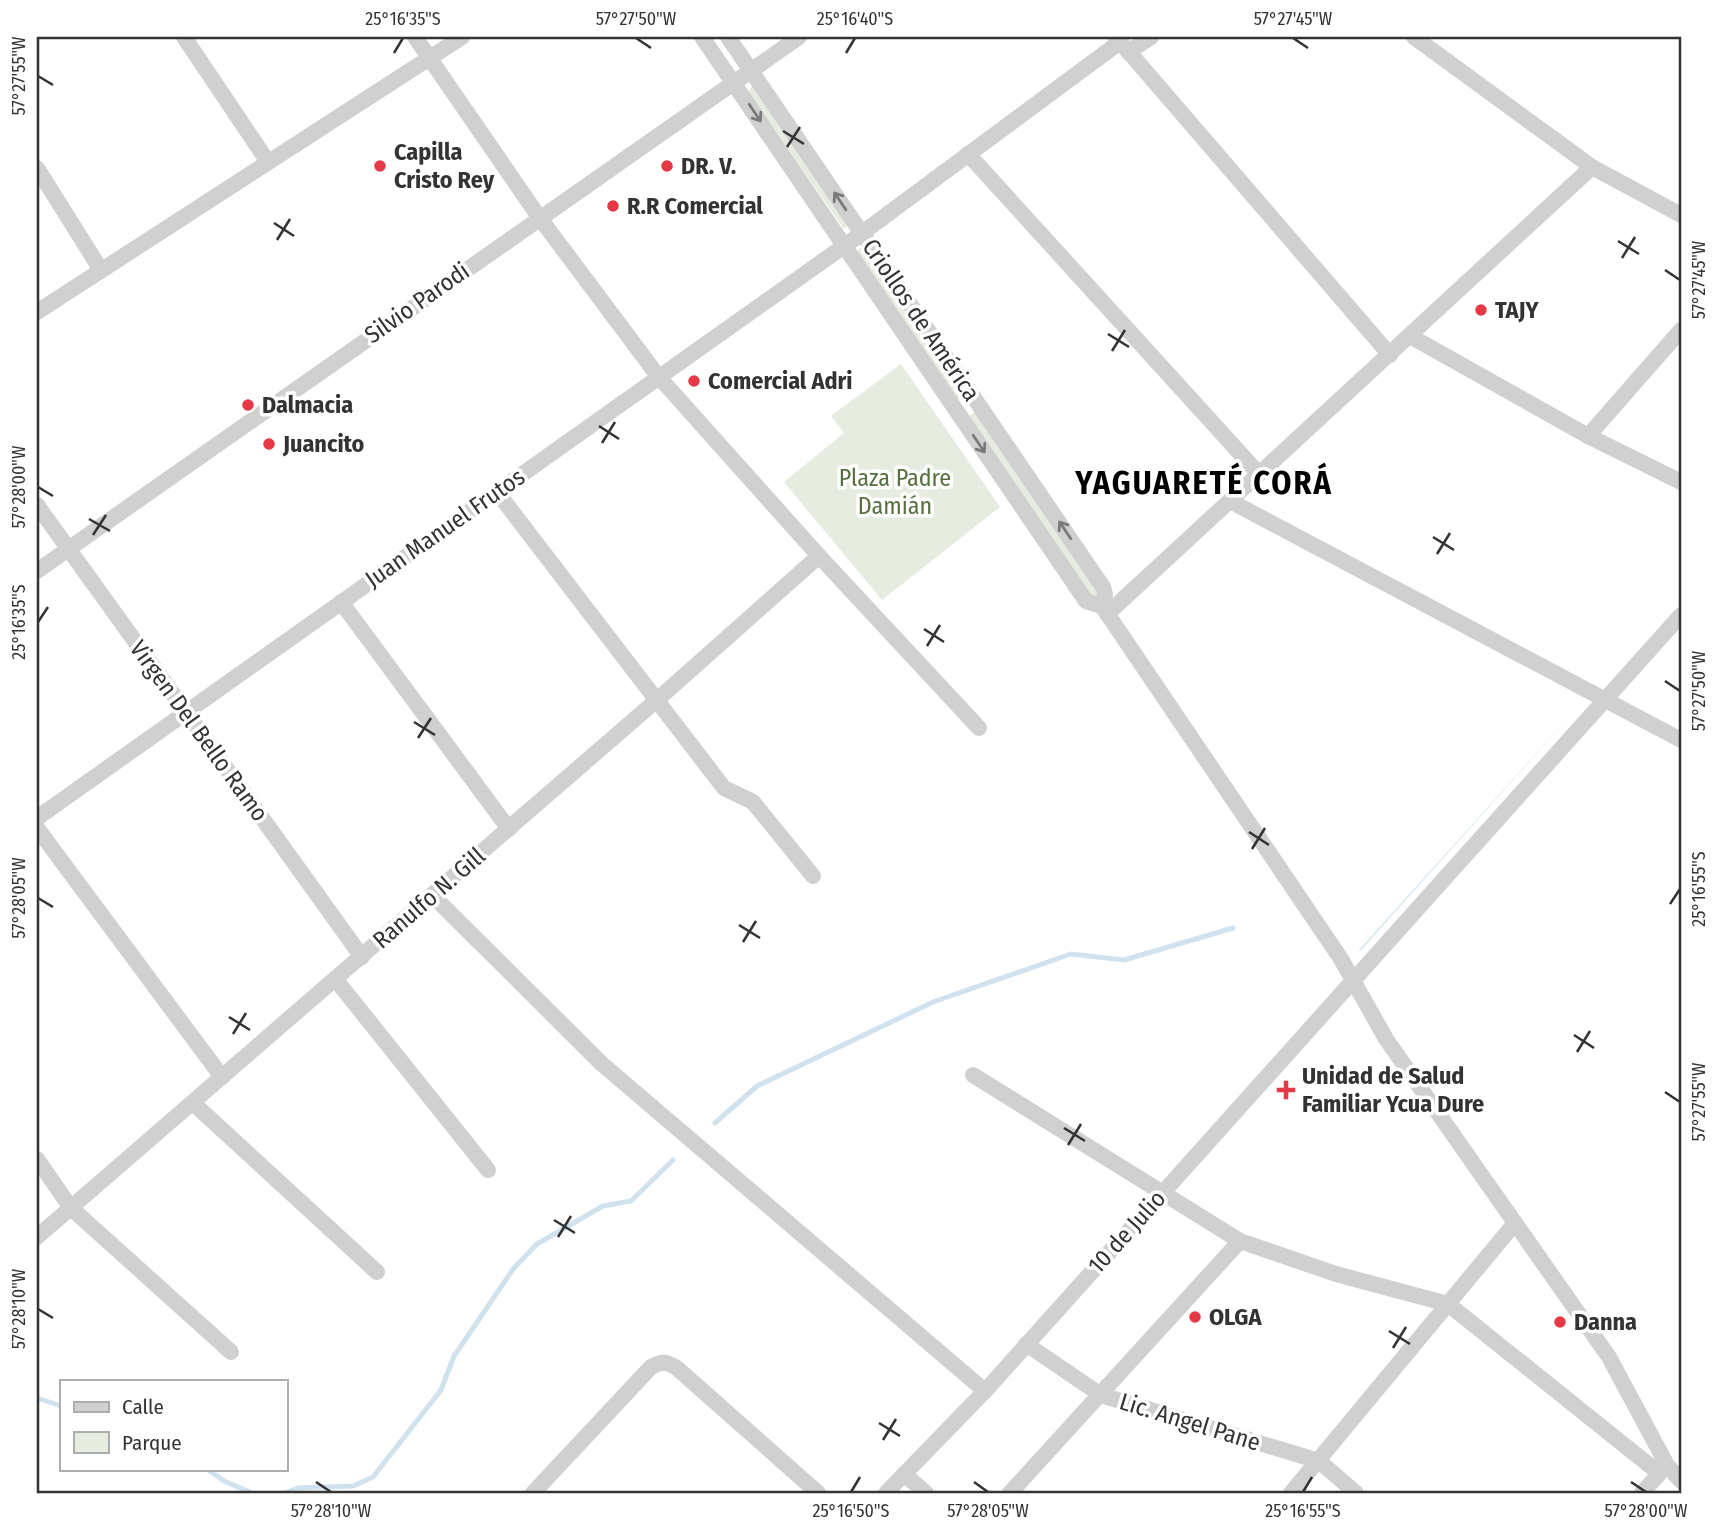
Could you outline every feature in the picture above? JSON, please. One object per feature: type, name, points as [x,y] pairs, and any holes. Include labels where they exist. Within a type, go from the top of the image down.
[{"type":"street","points":[[184,37],[268,162]]},
{"type":"street","points":[[415,37],[540,217],[658,376],[819,556],[979,728]]},
{"type":"street","points":[[37,312],[462,37]]},
{"type":"street","points":[[702,37],[853,239],[957,411],[1086,601],[1105,610],[1334,947],[1386,1039],[1609,1357],[1663,1469]]},
{"type":"street","name":"Criollos de América","points":[[728,37],[853,239],[975,399],[1103,587],[1105,610]]},
{"type":"street","name":"Silvio Parodi","points":[[37,571],[799,37]]},
{"type":"street","name":"Juan Manuel Frutos","points":[[37,817],[853,239],[1121,43],[1151,37]]},
{"type":"street","points":[[1414,37],[1592,167],[1679,210]]},
{"type":"street","points":[[1121,43],[1390,355]]},
{"type":"street","points":[[968,154],[1259,474]]},
{"type":"street","points":[[1105,610],[1230,501],[1592,167]]},
{"type":"street","points":[[37,168],[101,271]]},
{"type":"street","points":[[1588,436],[1681,330]]},
{"type":"street","points":[[1410,336],[1588,436],[1681,482]]},
{"type":"street","points":[[957,411],[975,399]]},
{"type":"street","points":[[496,492],[724,788],[753,802],[813,876]]},
{"type":"street","points":[[1230,501],[1681,740]]},
{"type":"street","name":"Virgen Del Bello Ramo","points":[[37,505],[362,957]]},
{"type":"street","name":"Ranulfo N. Gill","points":[[37,1237],[509,829],[819,556]]},
{"type":"street","points":[[341,602],[509,829]]},
{"type":"street","name":"10 de Julio","points":[[886,1493],[985,1391],[1681,615]]},
{"type":"street","points":[[37,828],[222,1077]]},
{"type":"street","points":[[433,895],[602,1064],[985,1391]]},
{"type":"street","points":[[335,979],[488,1170]]},
{"type":"street","points":[[973,1075],[1240,1241],[1336,1275],[1448,1304],[1681,1481]]},
{"type":"street","points":[[192,1103],[377,1272]]},
{"type":"street","points":[[37,1159],[71,1208],[231,1352]]},
{"type":"street","points":[[1291,1493],[1515,1223]]},
{"type":"street","points":[[1010,1493],[1240,1241]]},
{"type":"street","name":"Lic. Angel Pane","points":[[1027,1344],[1101,1395],[1319,1461],[1356,1493]]},
{"type":"street","points":[[533,1493],[650,1367],[660,1362],[668,1362],[678,1369],[818,1493]]},
{"type":"street","points":[[1642,1493],[1663,1469]]},
{"type":"street","points":[[904,1474],[926,1493]]},
{"type":"green space","points":[[753,85],[848,225],[844,229],[748,92]]},
{"type":"green space","points":[[861,247],[963,395],[962,398],[957,399],[857,252]]},
{"type":"green space","name":"Plaza Padre Damián","points":[[901,364],[1000,507],[882,600],[784,482],[844,433],[831,416]]},
{"type":"green space","points":[[975,412],[1097,590],[1096,595],[1091,597],[969,416]]},
{"type":"water","points":[[1581,704],[1360,951],[1359,950]]},
{"type":"waterway","points":[[715,1123],[757,1086],[933,1002],[1071,954],[1124,960],[1233,928]]},
{"type":"waterway","points":[[285,1493],[298,1488],[353,1486],[373,1477],[441,1390],[454,1356],[514,1268],[537,1244],[603,1206],[631,1201],[673,1160]]},
{"type":"waterway","points":[[37,1398],[60,1406]]},
{"type":"waterway","points":[[208,1470],[224,1481],[252,1493]]},
{"type":"place","name":"Capilla Cristo Rey","points":[[380,166]]},
{"type":"place","name":"DR. V.","points":[[667,166]]},
{"type":"place","name":"R.R Comercial","points":[[613,206]]},
{"type":"place","name":"TAJY","points":[[1481,310]]},
{"type":"place","name":"Comercial Adri","points":[[694,381]]},
{"type":"place","name":"Dalmacia","points":[[248,405]]},
{"type":"place","name":"Juancito","points":[[269,444]]},
{"type":"place","name":"Unidad de Salud Familiar Ycua Dure","points":[[1286,1090]]},
{"type":"place","name":"OLGA","points":[[1195,1317]]},
{"type":"place","name":"Danna","points":[[1560,1322]]},
{"type":"district","name":"YAGUARETÉ CORÁ","points":[[1204,483]]}]
